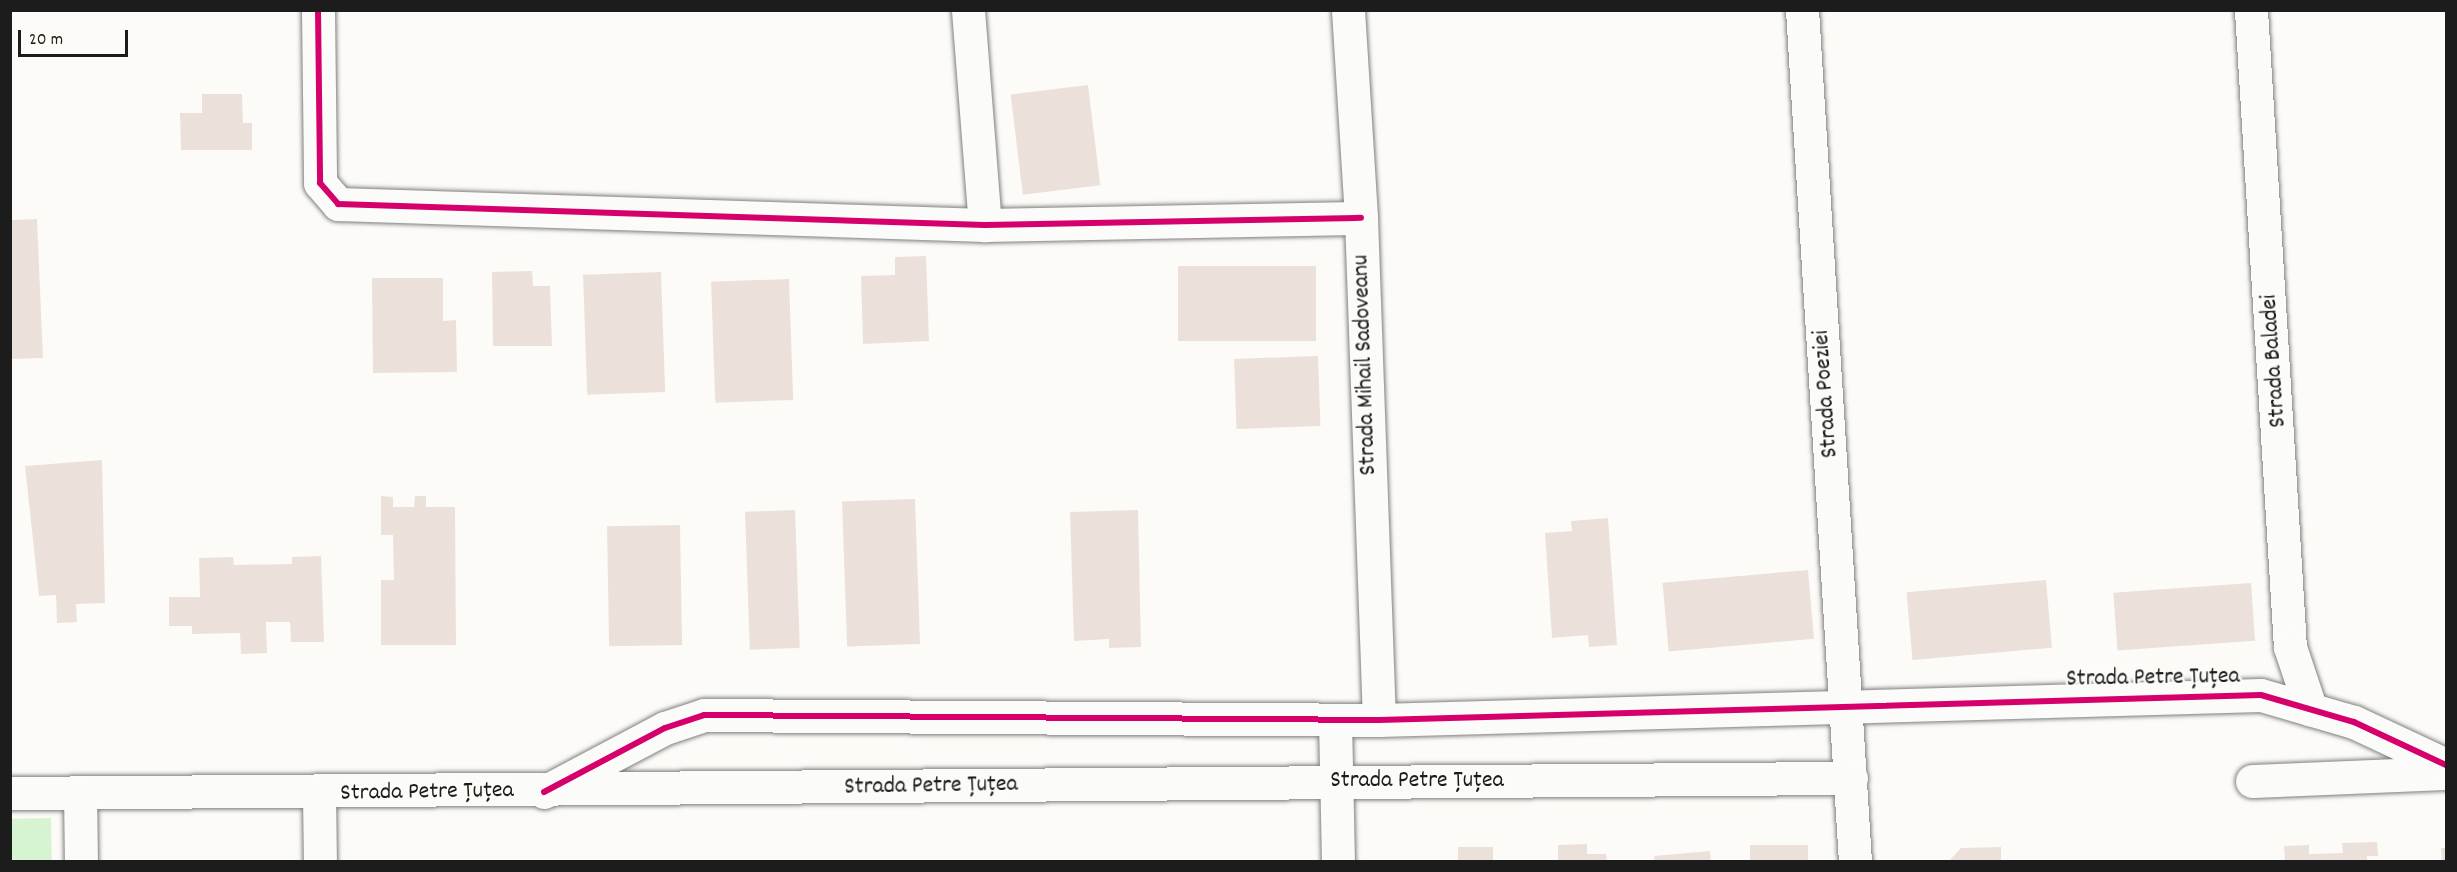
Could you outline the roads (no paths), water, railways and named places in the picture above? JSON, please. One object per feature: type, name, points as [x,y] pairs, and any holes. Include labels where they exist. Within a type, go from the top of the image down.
[{"type":"street","points":[[318,10],[320,183],[338,204],[985,225],[1361,218]]},
{"type":"street","points":[[968,10],[985,225]]},
{"type":"street","name":"Strada Mihail Sadoveanu","points":[[1348,10],[1361,218],[1378,720]]},
{"type":"street","name":"Strada Poeziei","points":[[1802,10],[1856,861]]},
{"type":"street","name":"Strada Baladei","points":[[2251,10],[2290,647],[2311,710]]},
{"type":"street","name":"Strada Petre Țuțea","points":[[544,792],[665,728],[704,715],[1378,720],[2261,695],[2354,722],[2446,765]]},
{"type":"street","points":[[1335,720],[1338,861]]},
{"type":"street","points":[[2252,781],[2446,773]]},
{"type":"street","name":"Strada Petre Țuțea","points":[[10,793],[320,794],[1851,778]]},
{"type":"street","points":[[80,794],[81,861]]},
{"type":"street","points":[[320,794],[320,861]]}]
